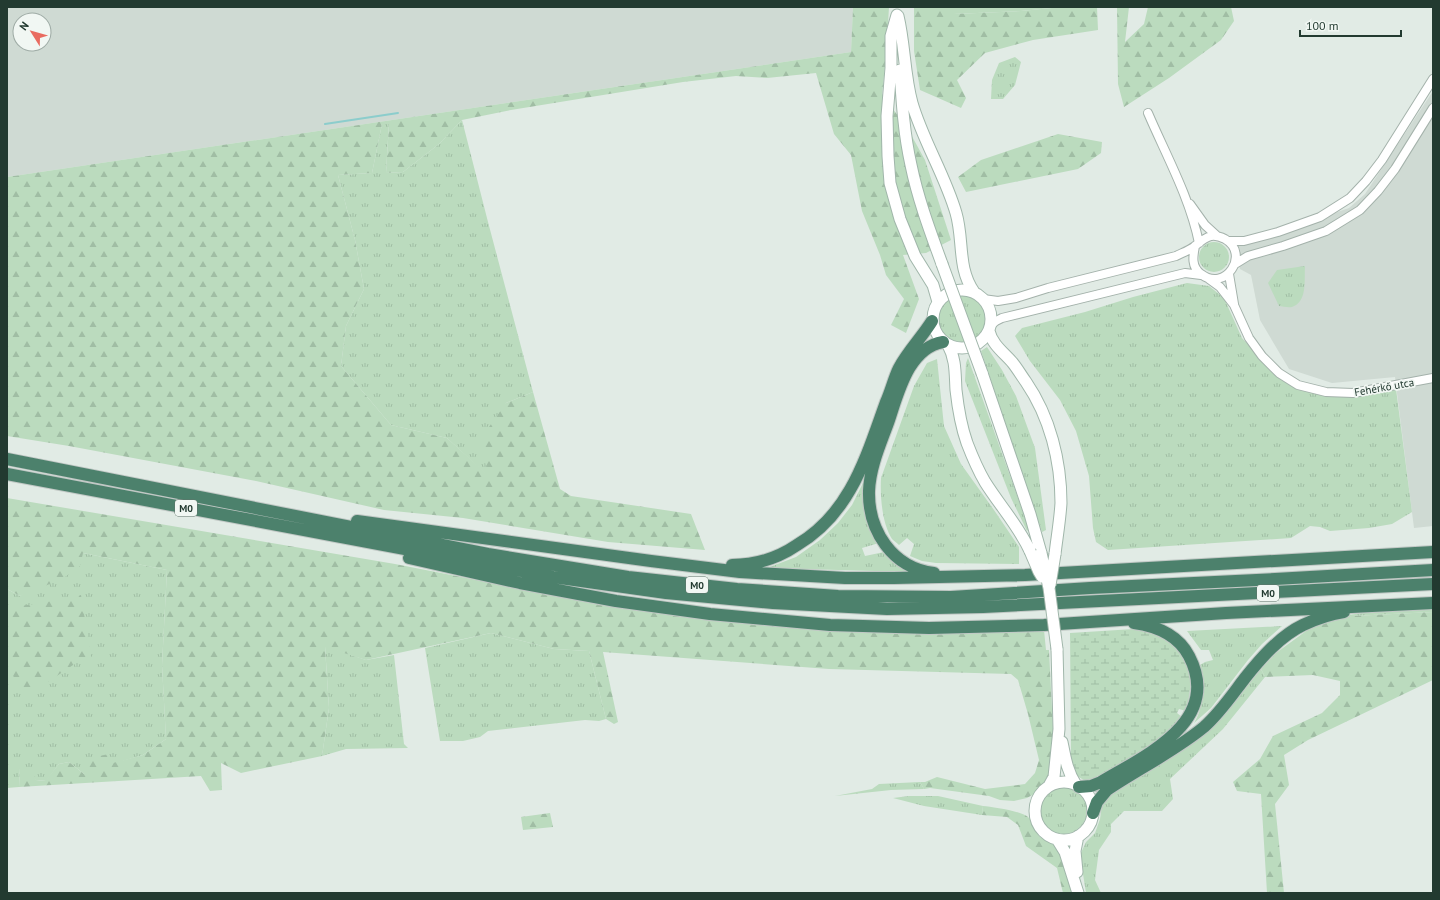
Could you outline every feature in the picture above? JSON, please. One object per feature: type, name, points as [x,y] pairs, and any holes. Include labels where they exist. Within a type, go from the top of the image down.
[{"type":"highway","points":[[704,567],[740,565],[759,562],[777,556],[809,538],[831,518],[841,505],[855,480],[899,368],[912,348],[926,332],[932,321]]},
{"type":"highway","points":[[946,344],[934,344],[926,348],[914,361],[907,375],[873,465],[869,490],[869,505],[872,518],[881,540],[896,557],[916,569],[954,577]]},
{"type":"highway","name":"M0","points":[[7,459],[495,555],[628,577],[737,589],[838,596],[951,597],[1090,588],[1433,570]]},
{"type":"highway","name":"M0","points":[[7,474],[514,570],[628,588],[742,601],[827,607],[887,609],[983,608],[1433,584]]},
{"type":"highway","points":[[308,519],[348,520],[704,567],[772,574],[845,578],[954,577],[1070,573],[1433,552]]},
{"type":"highway","points":[[349,538],[375,550],[520,583],[616,601],[710,614],[830,624],[929,628],[1044,625],[1234,612],[1433,603]]},
{"type":"highway","points":[[1093,813],[1097,802],[1107,790],[1187,739],[1218,714],[1263,657],[1290,634],[1303,625],[1331,614],[1370,606]]},
{"type":"highway","points":[[1077,786],[1091,786],[1101,782],[1169,739],[1185,723],[1192,711],[1196,699],[1197,687],[1193,664],[1186,650],[1177,640],[1167,633],[1146,625],[1110,621]]},
{"type":"main road","points":[[897,11],[901,97],[910,164],[920,203],[982,373],[1025,499],[1036,552],[1049,588],[1057,649],[1060,729],[1066,765],[1070,776],[1077,786],[1089,796],[1093,813],[1086,830],[1078,836],[1068,840],[1057,839],[1049,836],[1042,830],[1035,814],[1039,797],[1049,786],[1054,777],[1060,729]]},
{"type":"main road","points":[[897,11],[903,35],[906,69],[912,102],[924,138],[943,177],[956,214],[965,276],[974,292],[983,299],[990,312],[989,329],[992,340],[1011,362],[1032,392],[1051,434],[1060,480],[1061,504],[1049,588]]},
{"type":"main road","points":[[897,11],[891,36],[891,68],[887,116],[890,183],[900,219],[915,256],[933,286],[938,302]]},
{"type":"main road","points":[[974,292],[963,290],[952,291],[942,297],[934,311],[932,321],[936,332],[953,353],[955,361],[958,407],[969,448],[985,482],[1036,552]]},
{"type":"main road","points":[[946,344],[956,348],[972,346],[979,343],[984,338],[989,329]]},
{"type":"main road","points":[[1049,786],[1067,782],[1077,786]]},
{"type":"main road","points":[[1078,836],[1076,851],[1079,893]]},
{"type":"main road","points":[[1057,839],[1065,852],[1079,893]]},
{"type":"street","points":[[1183,194],[1205,225],[1217,236],[1229,241],[1244,241],[1278,232],[1320,217],[1350,198],[1366,181],[1382,160],[1433,79]]},
{"type":"street","points":[[1235,264],[1248,256],[1326,231],[1360,210],[1378,191],[1395,169],[1433,108]]},
{"type":"street","points":[[1148,113],[1196,228],[1197,244],[1193,258],[1194,264],[1205,277],[1220,287],[1234,304]]},
{"type":"street","points":[[983,299],[998,301],[1016,298],[1048,288],[1176,256],[1206,238],[1217,236]]},
{"type":"street","points":[[989,329],[996,321],[1002,318],[1185,273],[1214,279],[1221,278],[1229,274],[1235,264],[1236,254],[1229,241]]},
{"type":"street","points":[[1229,274],[1234,304]]},
{"type":"street","name":"Fehérkő utca","points":[[1234,304],[1249,338],[1262,356],[1279,373],[1298,385],[1326,392],[1352,393],[1433,378]]},
{"type":"shaded area","points":[[7,7],[853,7],[851,52],[7,177]]},
{"type":"shaded area","points":[[1433,91],[1433,526],[1414,528],[1395,377],[1332,383],[1289,369],[1260,320],[1251,275],[1240,269],[1235,247],[1349,208],[1365,194]]},
{"type":"green space","points":[[853,7],[889,7],[882,94],[909,131],[925,160],[951,240],[926,253],[903,255],[919,299],[906,333],[891,325],[904,299],[886,275],[880,255],[862,211],[851,155],[834,134],[816,73],[767,78],[736,76],[683,82],[511,110],[462,120],[439,144],[403,172],[386,173],[389,124],[382,124],[372,173],[338,175],[355,240],[364,289],[346,326],[341,366],[391,425],[447,438],[489,476],[479,441],[506,403],[533,392],[560,489],[571,496],[691,514],[705,550],[608,542],[463,518],[384,510],[256,481],[7,436],[7,177],[851,52]]},
{"type":"green space","points":[[914,7],[954,7],[954,14],[1021,11],[1062,7],[1097,7],[1098,30],[1033,40],[985,53],[957,80],[966,98],[961,108],[920,90],[914,51]]},
{"type":"green space","points":[[954,7],[1062,7],[1021,11],[954,14]]},
{"type":"green space","points":[[1117,7],[1129,7],[1125,42],[1144,24],[1148,7],[1231,7],[1234,21],[1221,40],[1169,78],[1124,107],[1118,84]]},
{"type":"green space","points":[[1015,57],[1021,62],[1015,85],[1003,99],[991,99],[992,80],[999,63]]},
{"type":"green space","points":[[462,120],[533,392],[506,403],[489,477],[447,438],[391,425],[341,366],[346,326],[364,289],[355,240],[338,175],[372,173],[382,124],[389,123],[386,173],[403,172],[439,144]]},
{"type":"green space","points":[[1058,134],[1102,142],[1101,153],[1078,169],[966,192],[958,177],[981,160]]},
{"type":"green space","points":[[1214,242],[1225,246],[1229,257],[1225,268],[1214,272],[1203,268],[1199,257],[1203,246]]},
{"type":"green space","points":[[1305,266],[1305,283],[1301,300],[1292,307],[1279,306],[1268,283],[1277,270]]},
{"type":"green space","points":[[1187,283],[1209,286],[1224,298],[1242,338],[1275,374],[1309,392],[1335,397],[1362,395],[1396,389],[1412,512],[1392,524],[1369,528],[1330,531],[1320,527],[1310,526],[1291,538],[1108,550],[1096,542],[1093,528],[1089,476],[1076,431],[1060,400],[1030,361],[1015,336],[1022,328]]},
{"type":"green space","points":[[957,294],[967,294],[979,301],[986,313],[986,323],[979,335],[967,342],[957,342],[949,338],[942,331],[938,323],[938,313],[942,305],[949,298]]},
{"type":"green space","points":[[987,347],[1016,396],[1035,448],[1046,530],[1042,532],[981,351]]},
{"type":"green space","points":[[968,358],[1029,529],[1027,531],[1011,498],[965,381],[966,363]]},
{"type":"green space","points":[[937,359],[944,426],[961,464],[1019,547],[1019,564],[936,563],[922,561],[910,556],[914,544],[907,538],[899,545],[892,539],[889,533],[882,510],[881,478],[914,386],[927,363]]},
{"type":"green space","points":[[864,481],[866,510],[879,543],[862,548],[865,556],[884,552],[910,572],[767,568],[796,557],[820,540],[838,523],[852,505]]},
{"type":"green space","points":[[7,498],[395,564],[614,607],[709,619],[1044,630],[1046,650],[1049,650],[1053,730],[1052,765],[1049,776],[1034,794],[1027,798],[1014,801],[930,788],[924,789],[920,782],[925,782],[937,777],[985,789],[1025,784],[1035,773],[1039,760],[1028,714],[1018,680],[1011,674],[829,669],[603,652],[618,722],[614,724],[606,719],[589,651],[554,649],[491,633],[366,660],[325,647],[329,708],[322,756],[241,773],[221,763],[222,790],[210,791],[201,776],[19,787],[20,767],[33,769],[36,780],[45,781],[59,764],[69,762],[84,774],[89,758],[109,754],[109,764],[143,755],[166,739],[162,665],[167,570],[83,553],[80,566],[62,579],[20,596],[7,589]]},
{"type":"green space","points":[[83,553],[167,570],[162,665],[166,739],[143,755],[109,765],[109,754],[84,774],[69,762],[59,764],[46,781],[36,780],[20,768],[19,787],[7,788],[7,589],[20,596]]},
{"type":"green space","points":[[81,595],[92,662],[79,661],[30,694],[20,689],[7,664],[7,607],[36,604]]},
{"type":"green space","points":[[1433,608],[1433,612],[1332,617],[1371,612]]},
{"type":"green space","points":[[1433,612],[1433,680],[1308,740],[1284,755],[1289,785],[1275,804],[1284,893],[1267,893],[1261,794],[1237,791],[1233,782],[1260,759],[1273,736],[1322,713],[1340,695],[1340,681],[1313,675],[1265,677],[1261,669],[1276,653],[1317,623],[1332,617]]},
{"type":"green space","points":[[1282,626],[1262,644],[1211,708],[1194,723],[1200,709],[1202,695],[1200,665],[1213,660],[1209,650],[1201,650],[1187,631]]},
{"type":"green space","points":[[1134,629],[1150,632],[1160,636],[1181,655],[1186,662],[1190,677],[1190,693],[1186,711],[1179,709],[1177,713],[1182,717],[1173,730],[1113,771],[1086,781],[1079,777],[1076,773],[1071,760],[1070,633]]},
{"type":"green space","points":[[491,633],[554,649],[589,651],[606,719],[599,721],[585,720],[488,731],[480,737],[463,741],[440,741],[425,648]]},
{"type":"green space","points":[[325,646],[366,660],[394,655],[404,744],[408,748],[346,749],[322,756],[329,708]]},
{"type":"green space","points":[[1261,669],[1265,677],[1223,729],[1170,779],[1173,799],[1162,811],[1124,811],[1111,824],[1111,832],[1099,850],[1095,880],[1101,893],[1086,893],[1080,855],[1086,842],[1095,833],[1100,819],[1102,805],[1111,794],[1179,753],[1216,724]]},
{"type":"green space","points":[[920,782],[924,789],[891,790],[835,796],[872,789],[879,784]]},
{"type":"green space","points":[[1058,786],[1068,786],[1080,793],[1087,805],[1087,815],[1080,827],[1068,834],[1058,834],[1050,830],[1043,823],[1039,815],[1039,805],[1043,797],[1050,790]]},
{"type":"green space","points":[[909,796],[938,796],[983,806],[982,815],[924,806],[893,798]]},
{"type":"green space","points":[[983,806],[1013,811],[1028,817],[1039,836],[1057,847],[1060,851],[1066,862],[1075,893],[1063,893],[1057,868],[1026,846],[1018,825],[1007,817],[982,815]]},
{"type":"green space","points":[[550,813],[553,827],[523,830],[521,817]]},
{"type":"waterway","points":[[325,124],[398,113]]}]
